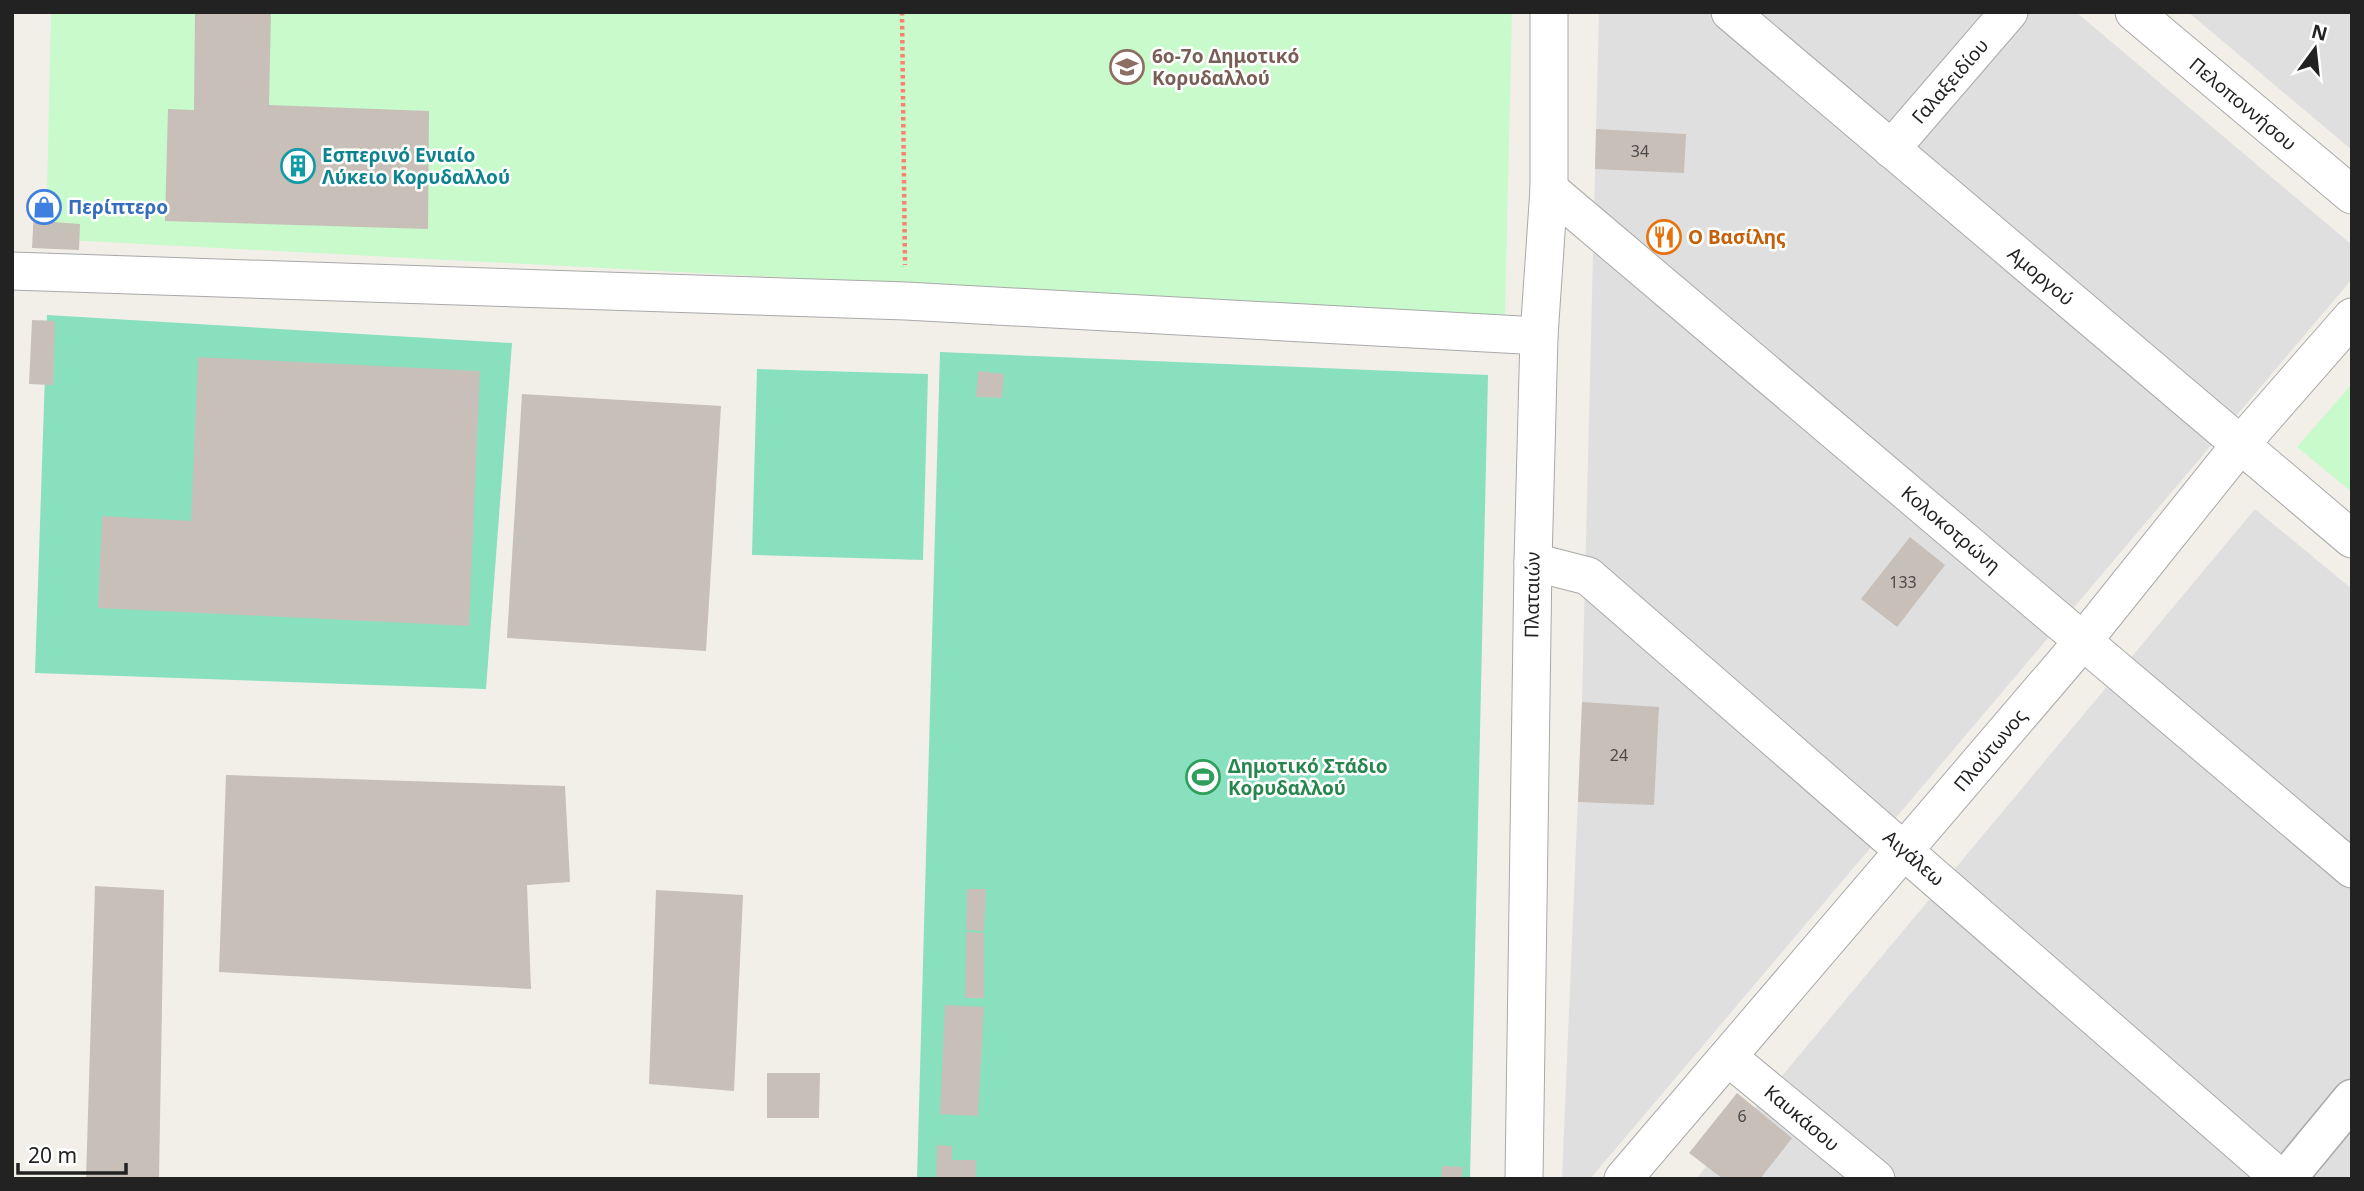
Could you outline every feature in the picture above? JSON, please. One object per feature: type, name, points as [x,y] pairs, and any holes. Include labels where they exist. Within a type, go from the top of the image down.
[{"type":"street","name":"Πλαταιών","points":[[1524,1179],[1533,562],[1539,336],[1549,189],[1549,12]]},
{"type":"street","name":"Αμοργού","points":[[1730,12],[2352,539]]},
{"type":"street","name":"Γαλαξειδίου","points":[[1891,149],[2009,12]]},
{"type":"street","name":"Πελοποννήσου","points":[[2134,12],[2352,195]]},
{"type":"street","name":"Κολοκοτρώνη","points":[[1549,189],[2352,869]]},
{"type":"street","points":[[12,271],[906,301],[1539,336]]},
{"type":"street","name":"Πλούτωνος","points":[[1623,1179],[2083,641],[2240,445],[2352,317]]},
{"type":"street","name":"Αιγάλεω","points":[[1533,562],[1588,576],[2283,1179]]},
{"type":"street","name":"Καυκάσου","points":[[1728,1057],[1876,1179]]},
{"type":"street","points":[[2283,1179],[2352,1099]]},
{"type":"path","points":[[902,12],[906,301]]},
{"type":"shaded area","points":[[1599,12],[2076,12],[2352,245],[2352,279],[1590,1179],[1562,1179],[1582,702]]},
{"type":"shaded area","points":[[2188,12],[2352,12],[2352,150]]},
{"type":"shaded area","points":[[2255,509],[2352,589],[2352,1179],[1696,1179]]},
{"type":"green space","points":[[51,12],[1512,12],[1505,315],[46,239]]},
{"type":"green space","points":[[47,315],[512,343],[486,689],[35,673]]},
{"type":"green space","name":"Δημοτικό Στάδιο Κορυδαλλού","points":[[940,352],[1488,375],[1470,1179],[917,1179]]},
{"type":"green space","points":[[757,369],[928,374],[923,560],[752,555]]},
{"type":"green space","points":[[2352,384],[2352,492],[2297,447]]},
{"type":"building","name":"Εσπερινό Ενιαίο Λύκειο Κορυδαλλού","points":[[195,12],[271,12],[269,105],[429,111],[428,229],[165,221],[168,109],[194,110]]},
{"type":"building","points":[[1596,129],[1686,134],[1684,173],[1595,169]]},
{"type":"building","name":"Περίπτερο","points":[[35,191],[55,192],[53,222],[80,224],[79,250],[32,248]]},
{"type":"building","points":[[32,320],[55,321],[53,385],[29,384]]},
{"type":"building","points":[[198,357],[480,371],[469,626],[98,608],[102,516],[191,521]]},
{"type":"building","points":[[978,371],[1004,374],[1002,398],[976,397]]},
{"type":"building","points":[[522,394],[721,406],[706,651],[507,638]]},
{"type":"building","points":[[1910,537],[1945,565],[1897,627],[1861,599]]},
{"type":"building","points":[[1582,702],[1659,707],[1654,805],[1578,802]]},
{"type":"building","points":[[226,775],[565,786],[570,882],[527,885],[531,989],[219,972]]},
{"type":"building","points":[[95,886],[164,890],[159,1179],[86,1179]]},
{"type":"building","points":[[967,889],[986,889],[984,931],[966,930]]},
{"type":"building","points":[[656,890],[743,895],[734,1091],[649,1084]]},
{"type":"building","points":[[966,932],[984,933],[984,998],[965,998]]},
{"type":"building","points":[[945,1005],[984,1007],[978,1116],[940,1114]]},
{"type":"building","points":[[767,1073],[820,1073],[819,1118],[767,1118]]},
{"type":"building","points":[[1737,1093],[1792,1138],[1760,1179],[1723,1179],[1689,1153]]},
{"type":"building","points":[[937,1145],[952,1146],[952,1160],[976,1160],[976,1179],[936,1179]]},
{"type":"building","points":[[1442,1166],[1463,1167],[1462,1179],[1441,1179]]},
{"type":"place","name":"6ο-7ο Δημοτικό Κορυδαλλού","points":[[1127,67]]},
{"type":"place","name":"Εσπερινό Ενιαίο Λύκειο Κορυδαλλού","points":[[298,166]]},
{"type":"place","name":"Περίπτερο","points":[[44,207]]},
{"type":"place","name":"Ο Βασίλης","points":[[1664,237]]},
{"type":"place","name":"Δημοτικό Στάδιο Κορυδαλλού","points":[[1203,777]]}]
